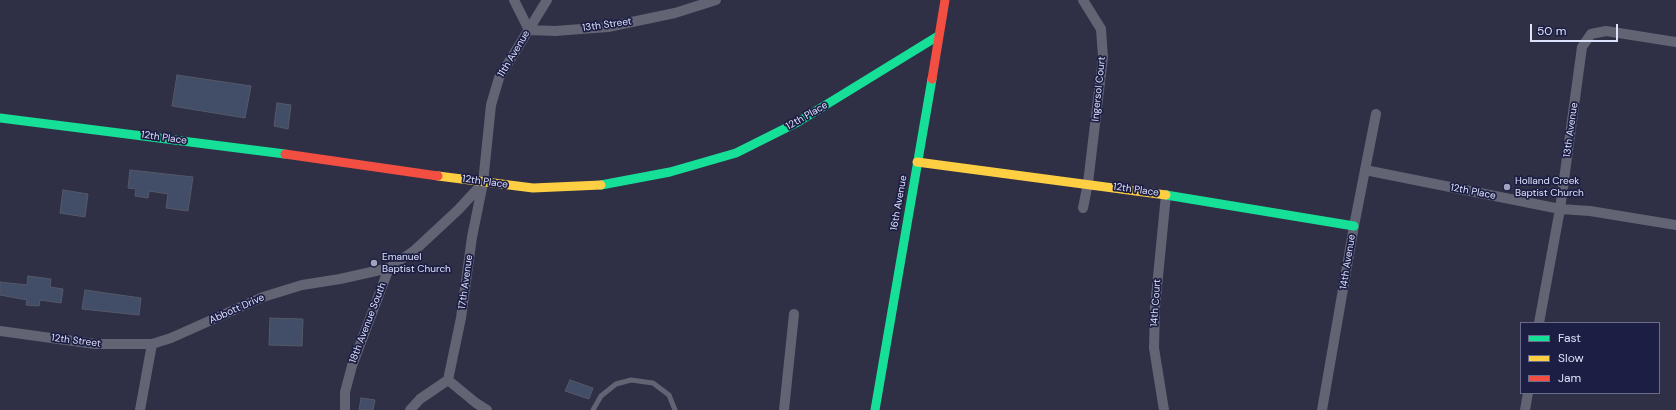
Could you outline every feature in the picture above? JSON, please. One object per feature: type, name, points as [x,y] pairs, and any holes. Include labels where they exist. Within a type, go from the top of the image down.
[{"type":"street","points":[[514,0],[529,30]]},
{"type":"street","name":"11th Avenue","points":[[483,183],[491,105],[499,78],[547,0]]},
{"type":"street","name":"13th Street","points":[[529,30],[555,31],[608,27],[675,12],[716,0]]},
{"type":"street","name":"16th Avenue","points":[[876,410],[945,0]]},
{"type":"street","name":"Ingersol Court","points":[[1083,0],[1101,29],[1103,57],[1088,184]]},
{"type":"street","name":"13th Avenue","points":[[1539,322],[1560,209],[1582,48],[1591,34],[1606,30],[1676,42]]},
{"type":"street","name":"12th Place","points":[[0,118],[348,162],[483,183],[533,188],[603,185],[670,172],[736,153],[798,122],[938,36]]},
{"type":"street","name":"14th Avenue","points":[[1322,410],[1354,226],[1376,114]]},
{"type":"street","name":"12th Place","points":[[917,162],[1166,195],[1354,226]]},
{"type":"street","name":"12th Place","points":[[1365,170],[1560,209],[1590,211],[1676,225]]},
{"type":"street","points":[[389,268],[415,250],[458,210],[483,183]]},
{"type":"street","name":"17th Avenue","points":[[448,380],[461,318],[472,237],[483,183]]},
{"type":"street","points":[[1083,208],[1088,184]]},
{"type":"street","name":"14th Court","points":[[1164,410],[1154,348],[1154,308],[1166,195]]},
{"type":"street","name":"Abbott Drive","points":[[152,344],[171,338],[263,297],[302,285],[340,279],[389,268]]},
{"type":"street","name":"18th Avenue South","points":[[344,410],[345,392],[352,366],[389,268]]},
{"type":"street","points":[[784,410],[794,314]]},
{"type":"street","name":"12th Street","points":[[0,331],[94,344],[152,344]]},
{"type":"street","points":[[140,410],[152,344]]},
{"type":"street","points":[[410,410],[420,400],[448,380],[471,400],[487,410]]},
{"type":"street","points":[[1525,410],[1528,394]]},
{"type":"lane","points":[[593,410],[601,396],[616,384],[631,380],[653,383],[669,395],[675,410]]},
{"type":"building","points":[[177,75],[251,86],[245,118],[172,106]]},
{"type":"building","points":[[277,103],[291,105],[288,129],[274,126]]},
{"type":"building","points":[[130,170],[193,177],[188,211],[166,208],[168,194],[149,191],[148,198],[135,196],[136,189],[128,188]]},
{"type":"building","points":[[63,190],[88,194],[85,217],[60,213]]},
{"type":"building","points":[[28,276],[51,279],[50,287],[63,289],[61,303],[40,300],[39,306],[26,305],[27,300],[0,295],[0,282],[27,285]]},
{"type":"building","points":[[85,290],[141,298],[139,315],[82,309]]},
{"type":"building","points":[[270,318],[303,319],[302,346],[269,345]]},
{"type":"building","points":[[570,380],[593,388],[589,399],[565,391]]},
{"type":"building","points":[[361,398],[375,400],[373,410],[359,410]]},
{"type":"traffic: fast","points":[[601,185],[670,172],[736,153],[798,122],[938,36]]},
{"type":"traffic: fast","points":[[875,410],[932,79]]},
{"type":"traffic: fast","points":[[0,118],[285,154]]},
{"type":"traffic: fast","points":[[1166,195],[1354,226]]},
{"type":"traffic: slow","points":[[917,162],[1166,195]]},
{"type":"traffic: slow","points":[[438,176],[533,188],[601,185]]},
{"type":"traffic: jam","points":[[932,79],[945,0]]},
{"type":"traffic: jam","points":[[285,154],[438,176]]},
{"type":"place","name":"Holland Creek Baptist Church","points":[[1507,187]]},
{"type":"place","name":"Emanuel Baptist Church","points":[[374,263]]}]
